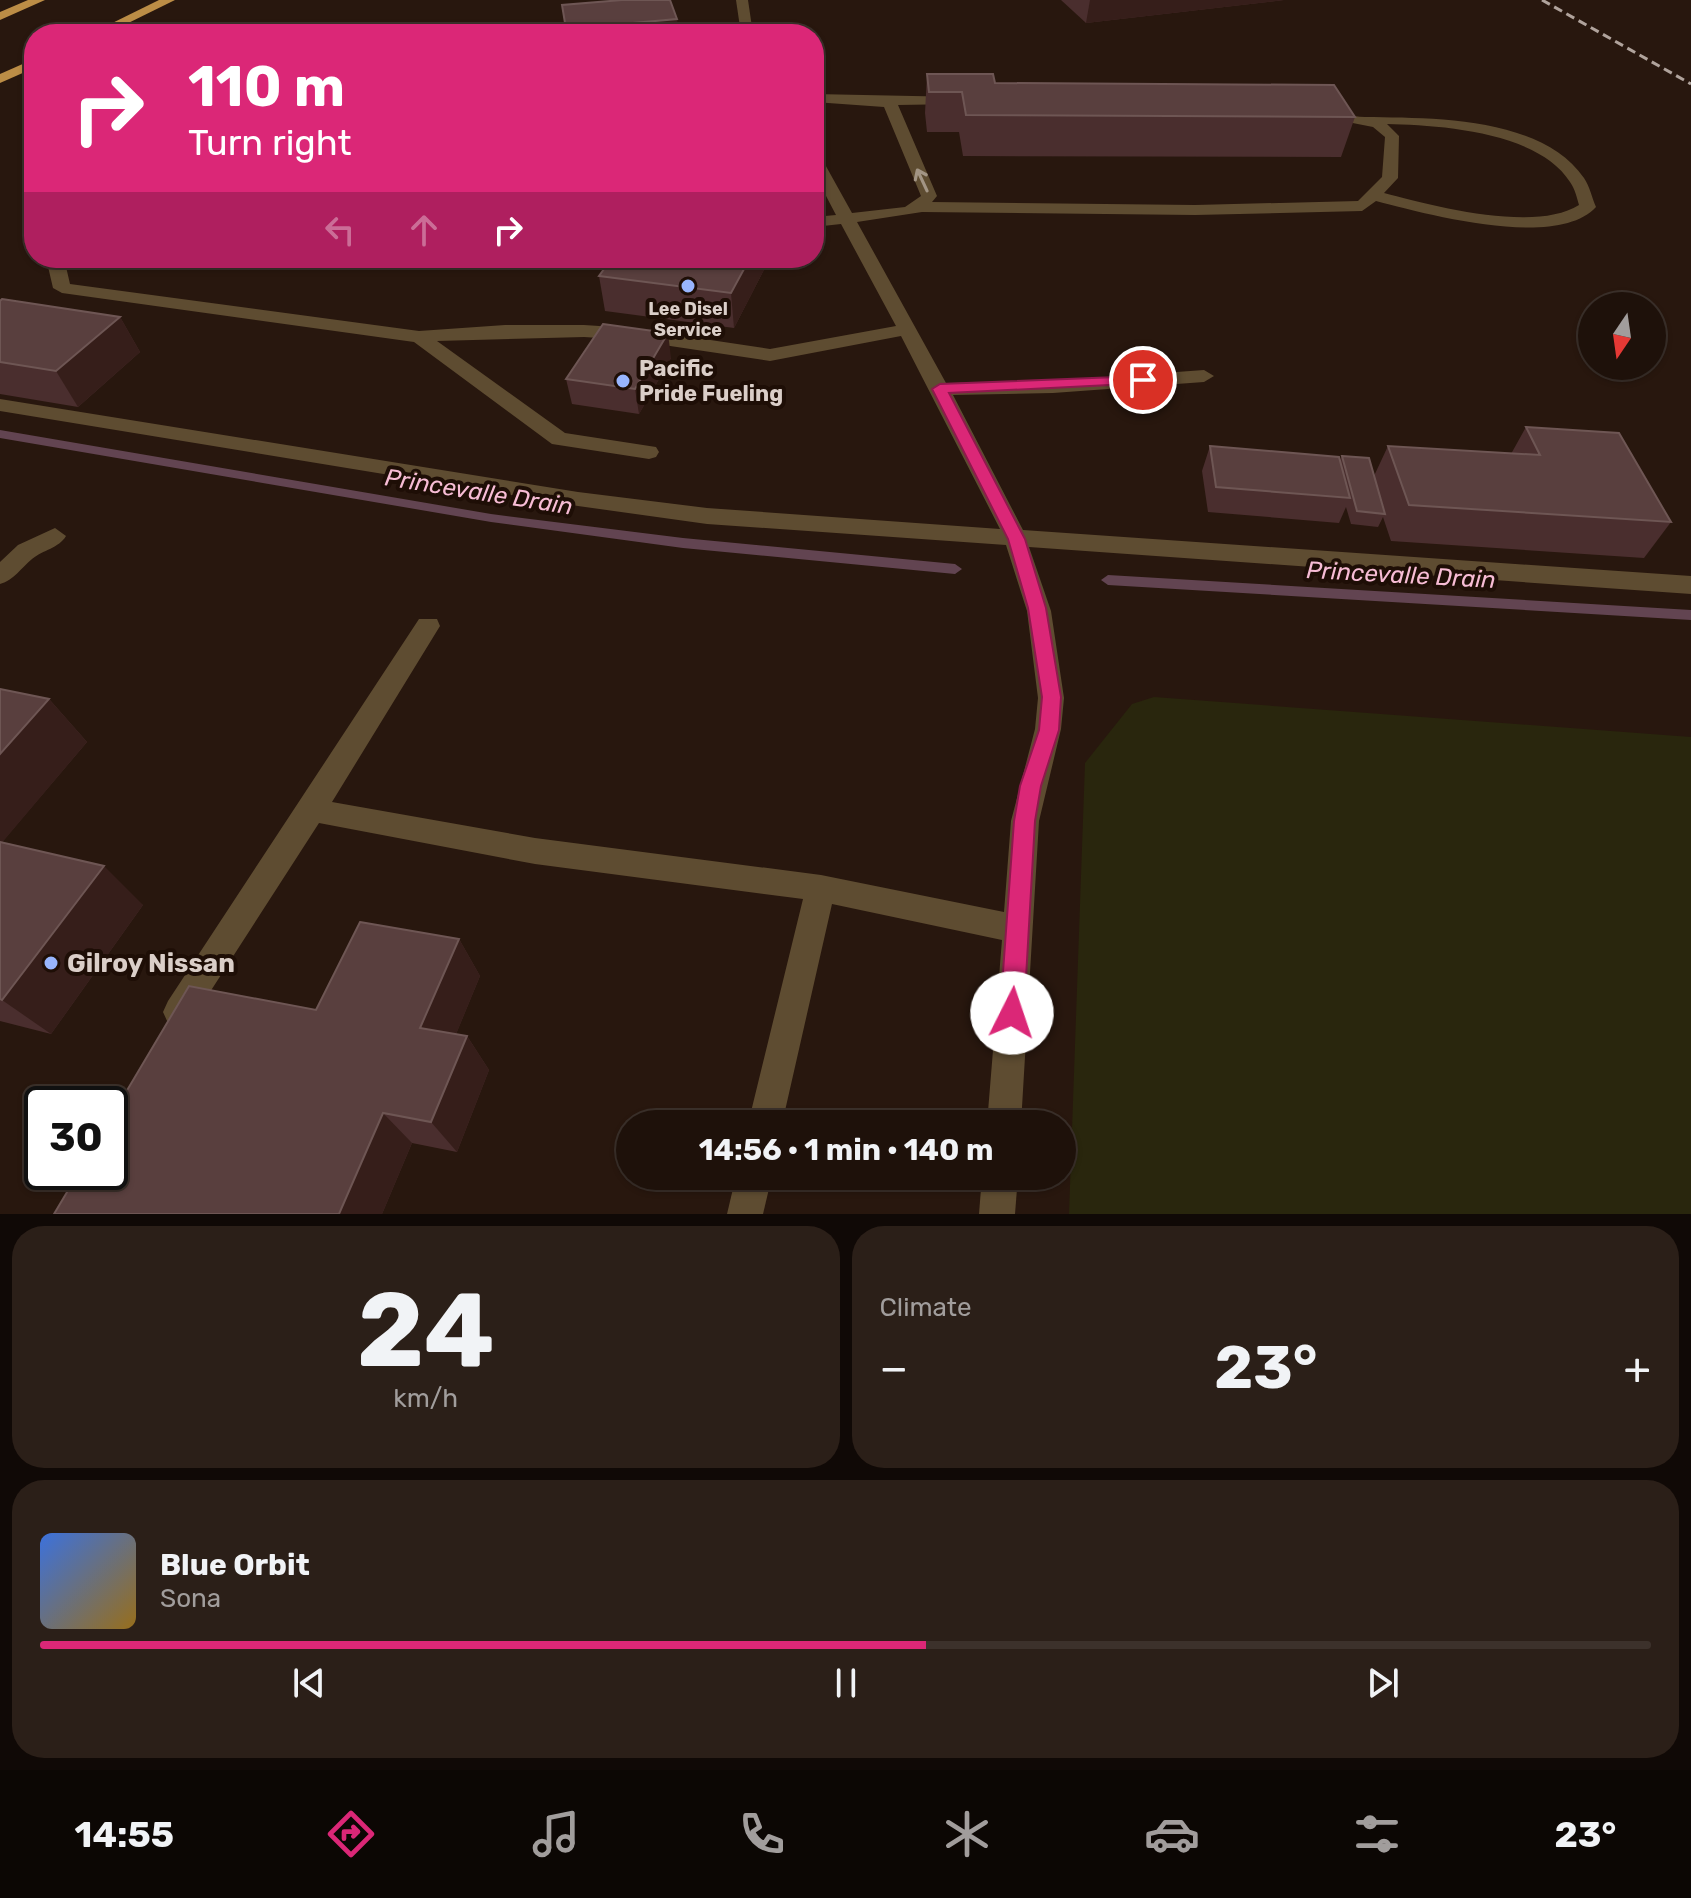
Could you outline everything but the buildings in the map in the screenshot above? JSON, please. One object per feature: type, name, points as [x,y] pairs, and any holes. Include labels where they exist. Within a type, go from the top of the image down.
[{"type":"highway","points":[[0,16],[39,0]]},
{"type":"highway","points":[[117,24],[169,0]]},
{"type":"highway","points":[[0,79],[24,68]]},
{"type":"street","points":[[742,0],[746,24]]},
{"type":"street","points":[[824,98],[968,100]]},
{"type":"street","points":[[881,101],[890,103],[896,111],[929,196],[920,207]]},
{"type":"street","points":[[1302,111],[1366,120],[1444,122],[1515,140],[1559,159],[1583,185],[1588,207],[1559,221],[1513,220],[1438,211],[1376,196]]},
{"type":"street","points":[[824,221],[894,214],[920,207],[1321,209],[1362,206],[1376,196],[1390,178],[1392,136],[1390,130],[1366,120]]},
{"type":"street","points":[[824,177],[940,389],[1017,539],[1037,608],[1051,697],[1049,730],[1030,786],[1025,821],[1005,1110]]},
{"type":"street","points":[[57,268],[62,288],[419,337],[505,331],[584,331],[630,334],[770,355],[907,329]]},
{"type":"street","points":[[419,337],[559,439],[649,452]]},
{"type":"street","points":[[940,389],[1053,387],[1204,376]]},
{"type":"street","points":[[0,405],[562,496],[707,516],[914,528],[1017,539],[1157,545],[1691,585]]},
{"type":"street","points":[[0,576],[26,551],[55,536]]},
{"type":"street","points":[[167,1032],[428,626]]},
{"type":"street","points":[[312,810],[535,851],[821,888],[1019,929]]},
{"type":"street","points":[[768,1110],[797,976],[821,888]]},
{"type":"street","points":[[745,1214],[751,1190]]},
{"type":"street","points":[[997,1214],[999,1190]]},
{"type":"shaded area","points":[[1154,697],[1691,737],[1691,1214],[1069,1214],[1070,1190],[1076,1190],[1076,1110],[1073,1110],[1085,763],[1132,704]]},
{"type":"waterway","name":"Princevalle Drain","points":[[0,434],[491,518],[683,543],[955,569]]},
{"type":"waterway","name":"Princevalle Drain","points":[[1108,580],[1691,615]]},
{"type":"railway","points":[[1542,0],[1691,84]]},
{"type":"place","name":"Lee Disel Service","points":[[688,286]]},
{"type":"place","name":"Pacific Pride Fueling","points":[[623,381]]},
{"type":"place","name":"Gilroy Nissan","points":[[51,963]]},
{"type":"route","points":[[1012,1013],[1025,821],[1030,786],[1049,730],[1051,697],[1037,608],[1017,539],[1003,506],[940,389],[1053,387],[1143,380]]}]
